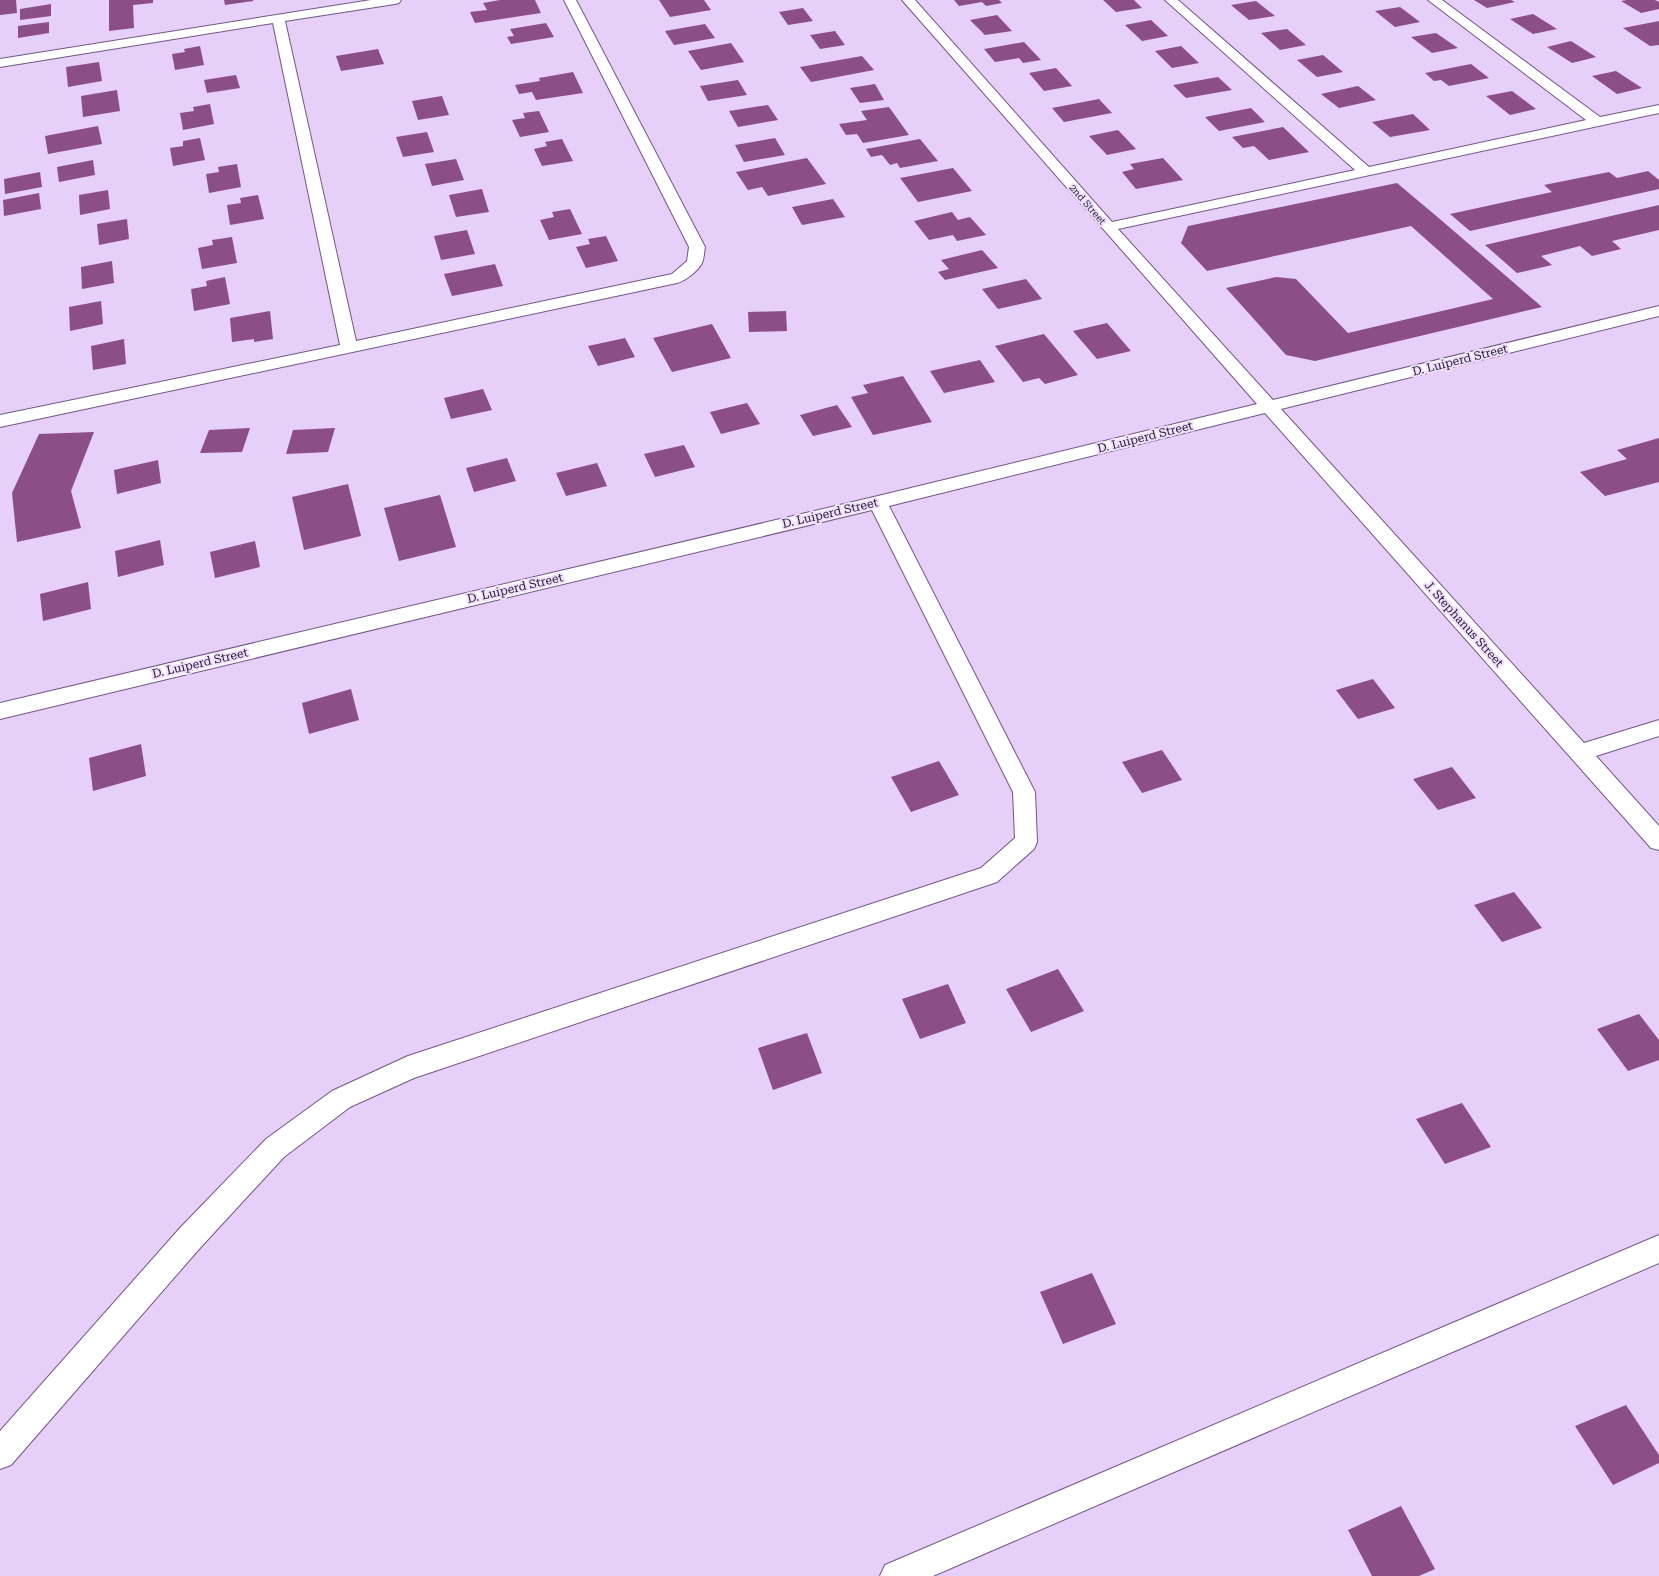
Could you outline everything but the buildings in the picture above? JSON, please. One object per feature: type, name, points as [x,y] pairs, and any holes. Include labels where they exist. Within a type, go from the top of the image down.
[{"type":"street","points":[[0,63],[395,0]]},
{"type":"street","points":[[0,421],[677,278],[695,262],[697,247],[570,0]]},
{"type":"street","name":"2nd Street","points":[[908,0],[1108,227],[1269,406]]},
{"type":"street","points":[[1171,0],[1366,172]]},
{"type":"street","points":[[1434,0],[1596,122]]},
{"type":"street","points":[[278,18],[349,348]]},
{"type":"street","points":[[1108,227],[1659,109]]},
{"type":"street","name":"D. Luiperd Street","points":[[0,711],[878,502],[1659,311]]},
{"type":"street","name":"J. Stephanus Street","points":[[1269,406],[1659,841]]},
{"type":"street","points":[[0,1454],[190,1238],[275,1148],[341,1099],[408,1068],[989,875],[1026,842],[1024,792],[878,502]]},
{"type":"street","points":[[1580,753],[1659,728]]},
{"type":"street","points":[[896,1576],[1659,1249]]}]
